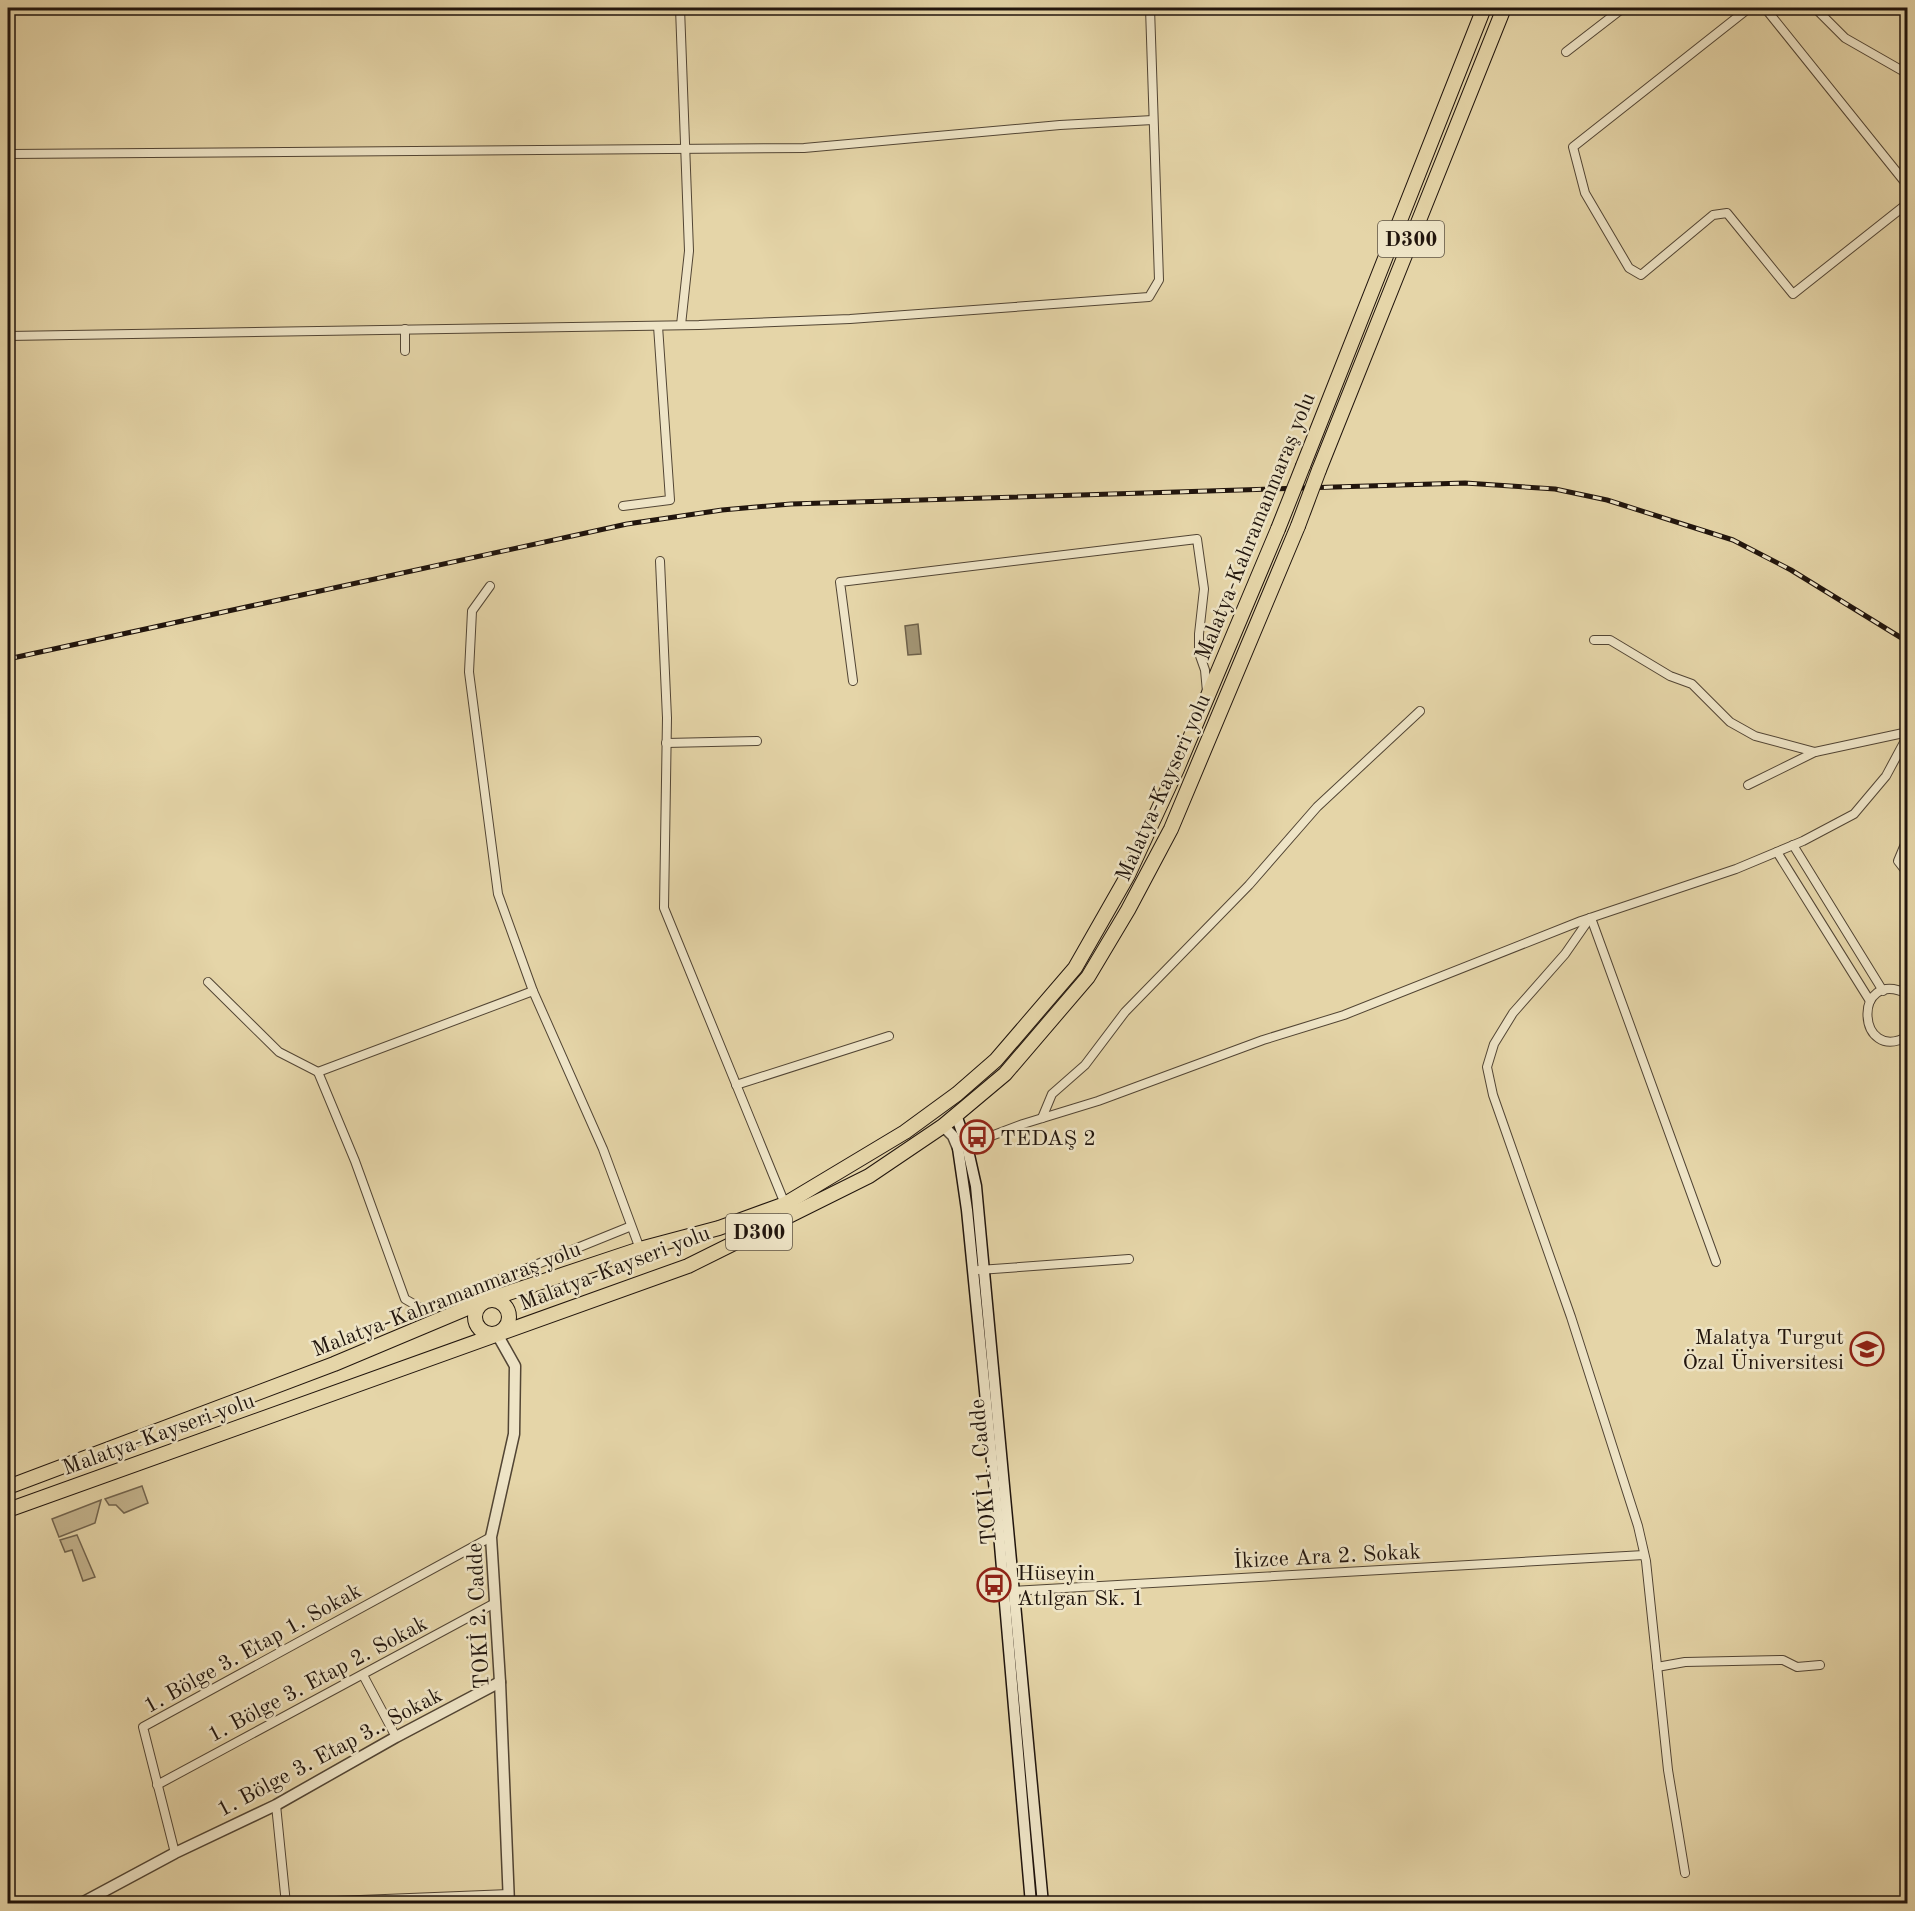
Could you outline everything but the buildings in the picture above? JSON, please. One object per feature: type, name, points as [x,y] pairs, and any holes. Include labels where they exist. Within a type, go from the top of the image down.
[{"type":"highway","name":"Malatya-Kahramanmaraş yolu","points":[[8,1487],[334,1364],[484,1301],[640,1249],[719,1228],[785,1204],[904,1132],[957,1094],[996,1060],[1075,968],[1128,875],[1177,769],[1304,466],[1484,8]]},
{"type":"highway","name":"Malatya-Kayseri yolu","points":[[8,1510],[636,1286],[698,1261],[869,1176],[943,1126],[1005,1074],[1088,977],[1128,910],[1171,829],[1298,525],[1504,8]]},
{"type":"highway","points":[[484,1301],[500,1302],[507,1310],[508,1321],[497,1334],[480,1330],[474,1320],[476,1309],[484,1301]]},
{"type":"main road","points":[[956,1115],[962,1147]]},
{"type":"main road","points":[[943,1126],[962,1147]]},
{"type":"main road","name":"TOKİ 1. Cadde","points":[[962,1147],[978,1270],[1043,1904]]},
{"type":"main road","name":"TOKİ 1. Cadde","points":[[978,1270],[1031,1904]]},
{"type":"main road","name":"TOKİ 2. Cadde","points":[[497,1334],[515,1366],[514,1434],[491,1537],[501,1682],[509,1899]]},
{"type":"main road","name":"1. Bölge 3. Etap 3.. Sokak","points":[[80,1904],[175,1853],[276,1805],[396,1737],[501,1682]]},
{"type":"street","points":[[680,8],[688,251],[681,325]]},
{"type":"street","points":[[8,336],[405,328],[658,326],[849,320],[1149,297],[1160,280],[1150,8]]},
{"type":"street","points":[[1566,52],[1623,8]]},
{"type":"street","points":[[1749,8],[1573,147],[1585,194],[1629,268],[1641,275],[1713,214],[1727,213],[1793,294],[1908,203]]},
{"type":"street","points":[[1765,8],[1908,186]]},
{"type":"street","points":[[1815,8],[1845,38],[1908,74]]},
{"type":"street","points":[[8,154],[804,148],[1060,125],[1153,120]]},
{"type":"street","points":[[623,506],[670,500],[658,326]]},
{"type":"street","points":[[405,328],[405,351]]},
{"type":"street","points":[[853,681],[840,582],[1197,539],[1204,589],[1198,634],[1199,653],[1205,670],[1207,694]]},
{"type":"street","points":[[660,561],[666,743],[664,908],[785,1204]]},
{"type":"street","points":[[490,586],[472,611],[469,672],[473,717],[489,810],[498,894],[533,991],[603,1149],[629,1227],[640,1249]]},
{"type":"street","points":[[1594,640],[1610,640],[1670,676],[1692,684],[1730,722],[1755,736],[1815,752]]},
{"type":"street","points":[[1041,1118],[1052,1094],[1085,1065],[1125,1012],[1249,885],[1317,807],[1420,711]]},
{"type":"street","points":[[1748,785],[1815,752],[1908,734]]},
{"type":"street","points":[[962,1147],[1041,1118],[1098,1101],[1263,1040],[1344,1015],[1591,918],[1736,869],[1777,852],[1854,814],[1886,776],[1908,734]]},
{"type":"street","points":[[666,743],[757,741]]},
{"type":"street","points":[[1908,837],[1898,861],[1908,874]]},
{"type":"street","points":[[1793,845],[1883,991]]},
{"type":"street","points":[[1777,852],[1870,1001]]},
{"type":"street","points":[[1591,918],[1716,1262]]},
{"type":"street","points":[[1591,918],[1565,954],[1513,1013],[1494,1044],[1487,1067],[1493,1095],[1574,1328],[1644,1555],[1668,1770],[1685,1872]]},
{"type":"street","points":[[208,982],[279,1052],[318,1072],[355,1161],[405,1299],[424,1310],[629,1227]]},
{"type":"street","points":[[1906,1039],[1889,1041],[1873,1034],[1866,1018],[1870,1001],[1883,991],[1891,989],[1908,994]]},
{"type":"street","points":[[318,1072],[533,991]]},
{"type":"street","points":[[736,1085],[889,1036]]},
{"type":"street","points":[[978,1270],[1129,1259]]},
{"type":"street","name":"1. Bölge 3. Etap 1. Sokak","points":[[175,1853],[143,1727],[491,1537]]},
{"type":"street","name":"İkizce Ara 2. Sokak","points":[[1012,1591],[1644,1555]]},
{"type":"street","name":"1. Bölge 3. Etap 2. Sokak","points":[[157,1785],[495,1603]]},
{"type":"street","points":[[1657,1667],[1685,1662],[1784,1660],[1797,1667],[1820,1665]]},
{"type":"street","points":[[363,1675],[396,1737]]},
{"type":"street","points":[[276,1805],[286,1903],[509,1899]]},
{"type":"shaded area","points":[[918,624],[921,654],[908,655],[905,626]]},
{"type":"shaded area","points":[[142,1486],[148,1503],[124,1513],[116,1505],[109,1505],[105,1499]]},
{"type":"shaded area","points":[[101,1500],[95,1523],[59,1537],[52,1519]]},
{"type":"shaded area","points":[[77,1535],[95,1577],[83,1581],[72,1550],[65,1552],[60,1540]]},
{"type":"railway","points":[[8,659],[627,524],[722,510],[791,504],[1465,483],[1555,489],[1607,500],[1733,540],[1791,570],[1908,642]]},
{"type":"place","name":"TEDAŞ 2","points":[[977,1137]]},
{"type":"place","name":"Malatya Turgut Özal Üniversitesi","points":[[1867,1349]]},
{"type":"place","name":"Hüseyin Atılgan Sk. 1","points":[[994,1585]]}]
